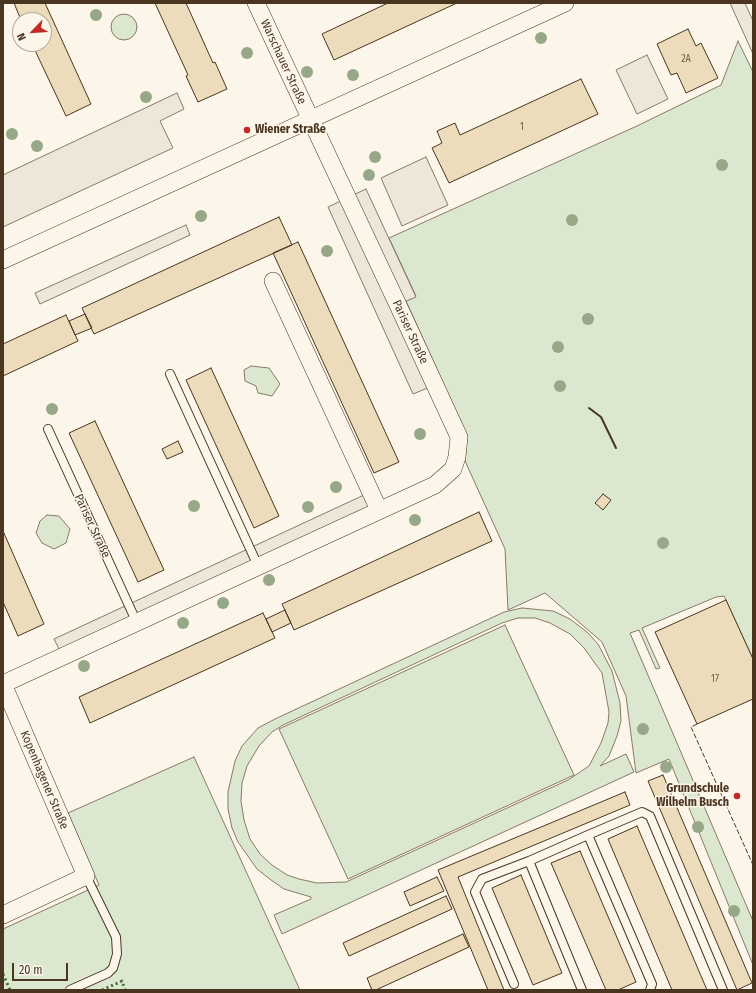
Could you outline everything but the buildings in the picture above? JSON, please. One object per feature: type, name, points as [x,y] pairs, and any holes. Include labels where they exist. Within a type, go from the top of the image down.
[{"type":"street","name":"Warschauer Straße","points":[[256,3],[310,120]]},
{"type":"street","points":[[3,260],[565,3]]},
{"type":"street","name":"Pariser Straße","points":[[3,684],[435,485],[452,469],[457,457],[458,437],[310,120]]},
{"type":"street","points":[[273,281],[379,510]]},
{"type":"street","name":"Kopenhagener Straße","points":[[3,684],[86,876]]},
{"type":"street","points":[[3,915],[86,876]]},
{"type":"lane","points":[[170,374],[258,566]]},
{"type":"lane","name":"Pariser Straße","points":[[48,429],[137,623]]},
{"type":"lane","points":[[514,984],[475,892],[482,879],[529,861],[642,812],[650,816],[723,990]]},
{"type":"lane","points":[[588,835],[652,984],[650,990]]},
{"type":"lane","points":[[529,861],[582,990]]},
{"type":"lane","points":[[70,990],[108,973],[113,968],[117,954],[116,937],[86,876]]},
{"type":"green space","points":[[124,14],[133,18],[137,27],[133,36],[124,40],[115,36],[111,27],[115,18]]},
{"type":"green space","points":[[738,41],[753,72],[753,659],[724,596],[716,597],[642,628],[660,668],[656,669],[639,630],[630,633],[753,921],[753,965],[669,759],[636,773],[626,696],[602,642],[545,593],[508,610],[505,549],[465,461],[467,436],[406,301],[416,296],[389,238],[637,126],[721,85]]},
{"type":"green space","points":[[251,366],[269,368],[280,384],[272,396],[258,393],[256,386],[245,381],[244,370]]},
{"type":"green space","points":[[47,515],[59,516],[70,529],[66,543],[54,549],[42,543],[36,533],[40,521]]},
{"type":"green space","points":[[522,608],[553,611],[570,619],[587,632],[598,644],[612,671],[620,703],[621,721],[609,756],[600,766],[626,754],[634,772],[282,934],[274,915],[311,899],[311,897],[284,889],[271,880],[257,869],[238,842],[232,828],[228,809],[228,792],[235,761],[242,746],[258,728],[275,719],[504,612]],"holes":[[[518,618],[535,618],[550,623],[570,634],[584,648],[602,673],[609,712],[608,723],[601,743],[589,766],[568,780],[346,882],[317,883],[299,879],[287,875],[272,865],[260,854],[250,839],[244,820],[241,801],[242,783],[247,766],[259,746],[272,732],[283,725],[502,623]]]},
{"type":"green space","points":[[505,625],[574,775],[348,879],[279,729]]},
{"type":"green space","points":[[194,757],[300,990],[3,990],[3,929],[99,885],[68,813]]},
{"type":"shaded area","points":[[730,3],[745,3],[753,21],[753,54]]},
{"type":"shaded area","points":[[647,55],[668,99],[637,114],[616,70]]},
{"type":"shaded area","points":[[177,93],[184,109],[160,121],[173,148],[3,227],[3,175]]},
{"type":"shaded area","points":[[426,157],[448,205],[402,226],[381,178]]},
{"type":"shaded area","points":[[366,189],[416,297],[399,304],[435,385],[413,394],[328,207]]},
{"type":"shaded area","points":[[186,225],[190,235],[40,304],[35,293]]},
{"type":"shaded area","points":[[364,495],[373,513],[63,657],[54,639]]},
{"type":"hedge","points":[[3,974],[10,990]]},
{"type":"hedge","points":[[102,990],[122,981],[125,990]]},
{"type":"fence","points":[[697,724],[691,727],[753,865]]},
{"type":"wall","points":[[589,408],[601,417],[616,448]]},
{"type":"place","name":"Wiener Straße","points":[[247,130]]},
{"type":"place","name":"Grundschule Wilhelm Busch","points":[[737,796]]}]
